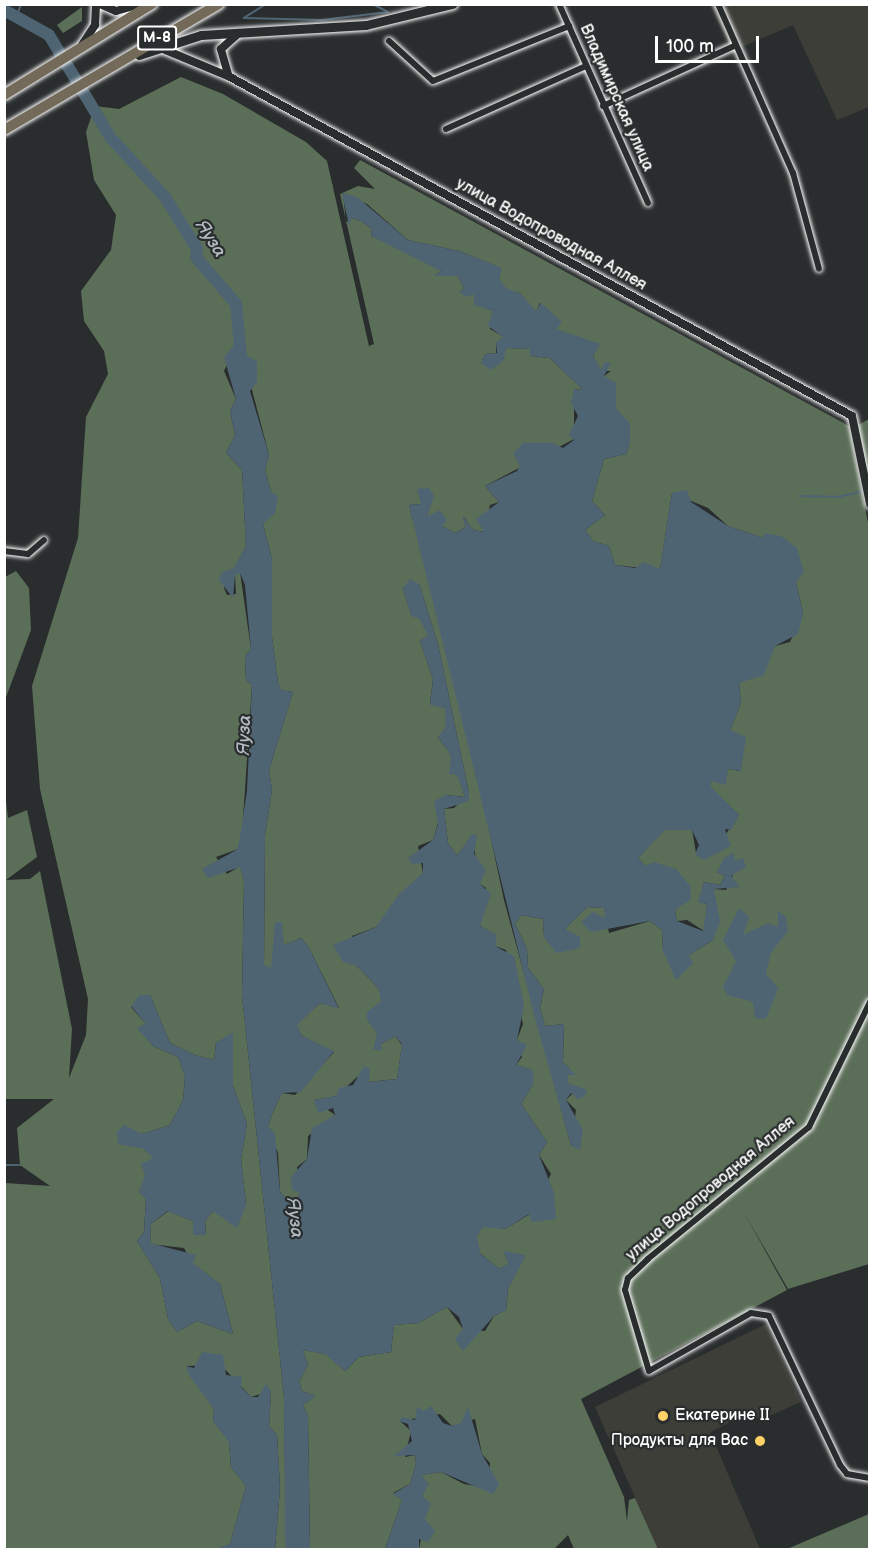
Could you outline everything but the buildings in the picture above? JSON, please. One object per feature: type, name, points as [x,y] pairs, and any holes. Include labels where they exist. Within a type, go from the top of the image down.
[{"type":"highway","name":"М-8","points":[[4,95],[152,4]]},
{"type":"highway","name":"М-8","points":[[4,130],[219,4]]},
{"type":"main road","points":[[96,74],[184,38],[240,32],[366,25],[452,4]]},
{"type":"street","points":[[80,47],[94,25],[98,4],[116,11],[140,4]]},
{"type":"street","name":"Владимирская улица","points":[[559,4],[584,67],[648,203]]},
{"type":"street","points":[[718,4],[794,173],[819,269]]},
{"type":"street","points":[[389,41],[433,81],[569,26]]},
{"type":"street","points":[[230,77],[220,63],[220,49],[240,32]]},
{"type":"street","points":[[603,106],[736,45]]},
{"type":"street","name":"улица Водопроводная Аллея","points":[[153,49],[177,51],[230,77],[852,416],[869,502]]},
{"type":"street","points":[[446,129],[584,67]]},
{"type":"street","points":[[4,551],[28,554],[44,540]]},
{"type":"street","name":"улица Водопроводная Аллея","points":[[870,1002],[809,1127],[628,1278],[627,1301],[649,1371],[751,1313],[769,1316],[843,1470],[870,1478]]},
{"type":"shaded area","points":[[710,5],[869,5],[869,107],[837,120],[793,25],[733,51]]},
{"type":"shaded area","points":[[766,1324],[801,1402],[760,1420],[749,1413],[710,1432],[760,1549],[658,1549],[595,1407]]},
{"type":"green space","points":[[82,7],[82,21],[63,33],[57,25]]},
{"type":"green space","points":[[181,77],[223,94],[306,142],[327,161],[369,346],[374,344],[346,223],[351,218],[361,221],[372,229],[371,236],[420,258],[441,271],[436,275],[458,276],[464,289],[459,292],[474,294],[474,304],[493,311],[490,329],[504,337],[496,343],[496,353],[485,354],[481,363],[506,348],[530,349],[530,356],[550,358],[583,390],[574,389],[574,439],[485,486],[499,502],[490,505],[485,532],[473,530],[463,516],[466,527],[455,533],[427,518],[431,498],[421,496],[421,504],[409,505],[470,740],[504,900],[571,1146],[576,1110],[566,1100],[578,1088],[568,1083],[568,1075],[575,1075],[563,1062],[564,1024],[545,1026],[540,1008],[544,989],[528,968],[527,949],[515,924],[521,915],[543,919],[544,937],[565,929],[587,907],[604,908],[609,933],[650,921],[662,930],[663,951],[689,955],[713,940],[714,889],[726,890],[735,870],[733,853],[717,872],[725,876],[720,885],[704,882],[699,902],[707,904],[704,931],[687,920],[677,921],[675,910],[684,882],[676,869],[645,866],[638,858],[664,830],[692,829],[696,853],[702,853],[724,837],[739,815],[710,787],[711,781],[728,769],[740,771],[730,730],[741,703],[739,683],[775,646],[790,642],[803,613],[796,582],[764,534],[764,538],[728,526],[708,508],[672,493],[660,570],[615,565],[609,546],[593,541],[585,530],[605,515],[592,501],[604,459],[626,454],[630,442],[616,409],[616,383],[606,382],[604,376],[611,371],[601,371],[593,356],[599,344],[555,329],[561,322],[540,303],[536,312],[520,293],[507,290],[499,280],[501,268],[459,251],[408,240],[367,204],[343,193],[346,218],[340,194],[358,186],[375,189],[354,168],[360,160],[849,426],[870,533],[869,1264],[788,1289],[742,1209],[787,1290],[581,1399],[624,1497],[627,1521],[629,1500],[635,1498],[658,1549],[574,1549],[568,1535],[555,1548],[419,1549],[425,1519],[420,1475],[441,1472],[464,1484],[488,1488],[490,1463],[482,1454],[475,1419],[452,1426],[440,1414],[400,1421],[411,1431],[405,1457],[415,1455],[416,1464],[410,1484],[393,1493],[402,1500],[385,1549],[310,1549],[308,1416],[303,1405],[315,1396],[302,1391],[299,1381],[308,1365],[303,1350],[326,1354],[345,1371],[359,1357],[391,1352],[394,1325],[418,1323],[447,1307],[463,1329],[485,1331],[494,1316],[506,1310],[508,1289],[525,1255],[505,1255],[509,1264],[499,1269],[480,1253],[476,1236],[483,1226],[505,1229],[530,1214],[551,1174],[539,1155],[547,1142],[521,1104],[533,1084],[532,1070],[516,1065],[522,1057],[517,1040],[523,1024],[506,950],[495,946],[496,935],[480,926],[486,888],[480,884],[472,835],[457,856],[448,843],[444,809],[454,808],[465,797],[446,795],[433,840],[418,846],[423,873],[376,927],[352,936],[357,966],[379,989],[382,1001],[374,1025],[381,1044],[395,1036],[402,1045],[397,1079],[368,1082],[357,1077],[337,1096],[314,1100],[335,1115],[308,1136],[307,1159],[297,1167],[301,1192],[293,1205],[280,1192],[278,1153],[268,1126],[272,1114],[282,1093],[295,1095],[334,1052],[302,1036],[296,1025],[320,1003],[339,1008],[309,948],[301,938],[284,945],[275,922],[275,957],[271,969],[264,966],[265,835],[272,790],[269,770],[293,692],[281,690],[278,683],[272,637],[272,559],[263,524],[271,492],[265,470],[269,455],[239,340],[224,371],[236,399],[230,411],[235,435],[226,453],[242,470],[246,546],[224,588],[227,595],[236,594],[235,575],[240,572],[251,649],[245,656],[246,680],[252,685],[242,834],[238,849],[216,857],[227,874],[240,866],[244,880],[242,995],[284,1397],[286,1549],[275,1549],[280,1488],[277,1435],[269,1426],[271,1391],[251,1397],[221,1365],[187,1366],[214,1409],[213,1421],[229,1441],[231,1467],[246,1486],[230,1544],[215,1550],[5,1549],[5,1183],[50,1186],[20,1165],[17,1128],[54,1099],[5,1099],[4,784],[8,818],[27,810],[37,857],[6,880],[30,879],[40,871],[72,1029],[69,1078],[86,1035],[88,999],[40,789],[32,686],[78,538],[86,417],[108,374],[104,351],[84,321],[81,291],[111,250],[116,215],[94,180],[86,132],[95,106],[119,109]],"holes":[[[419,584],[438,644],[469,793],[465,797],[451,755],[438,737],[445,729],[445,708],[430,704],[433,679],[420,641],[429,635],[419,617],[411,615],[403,588]],[[150,995],[170,1043],[195,1055],[214,1060],[216,1043],[233,1033],[233,1086],[247,1124],[241,1159],[246,1205],[225,1216],[213,1211],[205,1221],[206,1235],[193,1235],[193,1221],[168,1211],[151,1224],[150,1244],[184,1248],[192,1263],[220,1284],[233,1334],[197,1321],[177,1332],[168,1319],[160,1278],[137,1241],[144,1232],[146,1198],[139,1192],[154,1158],[144,1149],[142,1134],[170,1125],[183,1100],[185,1076],[178,1057],[153,1046],[138,1028],[146,1024],[131,1007]]]},
{"type":"green space","points":[[869,419],[869,481],[856,426]]},
{"type":"green space","points":[[16,571],[29,588],[31,630],[5,700],[5,577]]},
{"type":"green space","points":[[869,1514],[869,1549],[787,1549]]},
{"type":"water","points":[[342,193],[357,197],[408,240],[459,251],[502,268],[499,279],[507,289],[520,293],[536,311],[541,303],[562,322],[556,329],[600,344],[593,356],[601,370],[605,362],[611,363],[604,376],[616,383],[616,408],[630,424],[630,443],[626,454],[604,459],[592,501],[605,515],[585,530],[593,541],[609,546],[615,565],[635,568],[644,562],[660,569],[672,493],[687,490],[691,502],[728,526],[764,538],[764,533],[781,536],[797,548],[804,572],[796,582],[803,613],[798,634],[775,646],[764,675],[739,683],[741,703],[730,730],[746,737],[741,771],[728,769],[726,785],[711,781],[711,787],[739,815],[731,830],[725,829],[731,846],[704,860],[695,854],[699,845],[692,830],[665,830],[638,858],[645,866],[654,862],[676,869],[691,887],[690,900],[675,910],[677,921],[703,931],[707,904],[698,902],[704,882],[720,885],[725,876],[717,872],[724,858],[733,853],[735,861],[743,858],[746,867],[731,876],[740,887],[714,889],[720,921],[713,940],[689,955],[693,963],[676,980],[663,951],[662,930],[650,921],[591,932],[581,922],[593,912],[605,918],[604,908],[587,907],[565,929],[580,937],[580,948],[556,953],[544,937],[543,919],[521,915],[515,924],[527,949],[528,968],[544,989],[540,1008],[545,1026],[564,1024],[563,1062],[576,1075],[568,1075],[568,1083],[587,1090],[585,1096],[578,1099],[571,1093],[566,1100],[583,1130],[580,1150],[571,1146],[534,1015],[409,505],[421,504],[417,489],[429,488],[434,496],[427,517],[440,510],[447,520],[442,526],[455,533],[466,527],[462,515],[473,530],[484,532],[476,519],[499,502],[485,486],[517,471],[520,465],[513,454],[523,443],[553,443],[563,448],[574,440],[569,435],[578,416],[571,403],[574,389],[583,390],[550,358],[530,356],[530,349],[506,348],[504,360],[491,370],[481,363],[485,354],[497,353],[496,343],[503,337],[488,326],[493,311],[474,305],[474,294],[466,297],[459,292],[464,289],[458,276],[435,276],[441,271],[371,236],[372,229],[361,221],[351,218],[349,226]]},
{"type":"water","points":[[238,340],[246,356],[257,361],[257,382],[250,391],[269,455],[265,470],[271,492],[278,496],[275,513],[263,524],[272,559],[272,637],[278,683],[282,690],[293,692],[269,770],[272,790],[265,835],[264,965],[271,968],[275,922],[282,922],[284,945],[301,938],[309,948],[339,1009],[320,1003],[297,1025],[302,1036],[334,1051],[301,1092],[282,1093],[272,1114],[268,1126],[275,1134],[280,1192],[293,1205],[300,1193],[292,1190],[291,1177],[307,1159],[312,1128],[335,1115],[333,1108],[318,1113],[314,1100],[336,1096],[339,1088],[353,1085],[364,1066],[370,1069],[369,1082],[397,1079],[402,1044],[395,1036],[381,1044],[382,1050],[373,1050],[377,1033],[367,1020],[367,1012],[381,1001],[379,989],[357,966],[343,962],[333,945],[376,927],[399,894],[423,873],[423,863],[412,864],[408,858],[433,840],[438,824],[434,801],[446,795],[465,797],[457,775],[449,774],[451,755],[438,737],[445,728],[445,708],[430,705],[433,679],[420,641],[428,635],[419,618],[411,616],[403,588],[410,579],[419,584],[438,644],[469,793],[469,801],[444,809],[448,843],[457,856],[472,834],[477,835],[474,854],[486,870],[480,884],[491,894],[480,926],[497,935],[495,946],[514,956],[524,1006],[517,1040],[527,1045],[516,1065],[533,1070],[533,1084],[521,1104],[547,1142],[539,1155],[554,1193],[556,1219],[532,1222],[529,1214],[505,1229],[483,1227],[477,1236],[480,1253],[499,1269],[508,1264],[504,1251],[526,1255],[508,1289],[506,1310],[494,1316],[463,1351],[455,1339],[463,1329],[459,1317],[447,1307],[418,1323],[394,1325],[391,1352],[359,1357],[345,1371],[325,1354],[303,1350],[308,1365],[299,1381],[302,1391],[316,1396],[303,1405],[308,1416],[310,1549],[286,1549],[285,1540],[284,1397],[242,995],[244,880],[240,867],[208,878],[202,869],[238,849],[247,791],[252,685],[246,680],[245,656],[251,649],[245,585],[240,573],[235,575],[233,598],[219,580],[221,573],[234,568],[246,546],[242,470],[226,453],[235,435],[230,411],[236,399],[224,357]]},
{"type":"water","points":[[739,908],[749,917],[743,935],[768,923],[778,927],[778,911],[786,917],[788,931],[771,953],[766,974],[778,988],[766,1019],[755,1018],[753,1002],[727,995],[723,987],[736,961],[723,940]]},
{"type":"water","points":[[140,995],[150,995],[170,1043],[195,1055],[214,1060],[216,1043],[233,1032],[233,1086],[247,1124],[241,1159],[246,1205],[237,1228],[213,1211],[205,1221],[206,1235],[193,1235],[193,1221],[167,1211],[151,1224],[150,1243],[196,1255],[193,1263],[220,1284],[233,1334],[197,1321],[177,1332],[168,1319],[160,1278],[137,1241],[144,1232],[146,1199],[139,1192],[145,1175],[141,1164],[153,1158],[144,1149],[118,1144],[117,1132],[124,1125],[142,1134],[170,1125],[183,1100],[185,1076],[178,1057],[153,1046],[137,1028],[146,1024],[131,1006]]},
{"type":"water","points":[[202,1352],[223,1355],[226,1375],[242,1377],[241,1387],[251,1397],[258,1397],[266,1384],[271,1391],[269,1426],[277,1435],[280,1488],[275,1549],[215,1549],[230,1544],[246,1486],[231,1467],[229,1442],[213,1421],[214,1409],[189,1375],[186,1366],[194,1368]]},
{"type":"water","points":[[431,1406],[443,1423],[452,1426],[461,1423],[468,1407],[482,1454],[499,1484],[493,1494],[441,1472],[421,1475],[429,1484],[422,1496],[431,1504],[425,1519],[435,1531],[428,1542],[419,1539],[419,1549],[385,1549],[402,1500],[393,1494],[410,1484],[416,1464],[415,1455],[394,1456],[412,1441],[408,1424],[399,1421],[402,1417],[415,1420],[417,1407],[424,1411]]},
{"type":"waterway","points":[[16,18],[21,4]]},
{"type":"waterway","points":[[266,4],[244,18],[322,20],[388,12],[372,4]]},
{"type":"waterway","name":"Яуза","points":[[4,10],[49,35],[111,138],[165,197],[197,249],[196,257],[236,304],[241,356]]},
{"type":"waterway","points":[[799,496],[838,497],[864,491]]},
{"type":"waterway","points":[[4,1165],[20,1165]]},
{"type":"place","name":"Екатерине II","points":[[663,1416]]},
{"type":"place","name":"Продукты для Вас","points":[[760,1441]]}]
